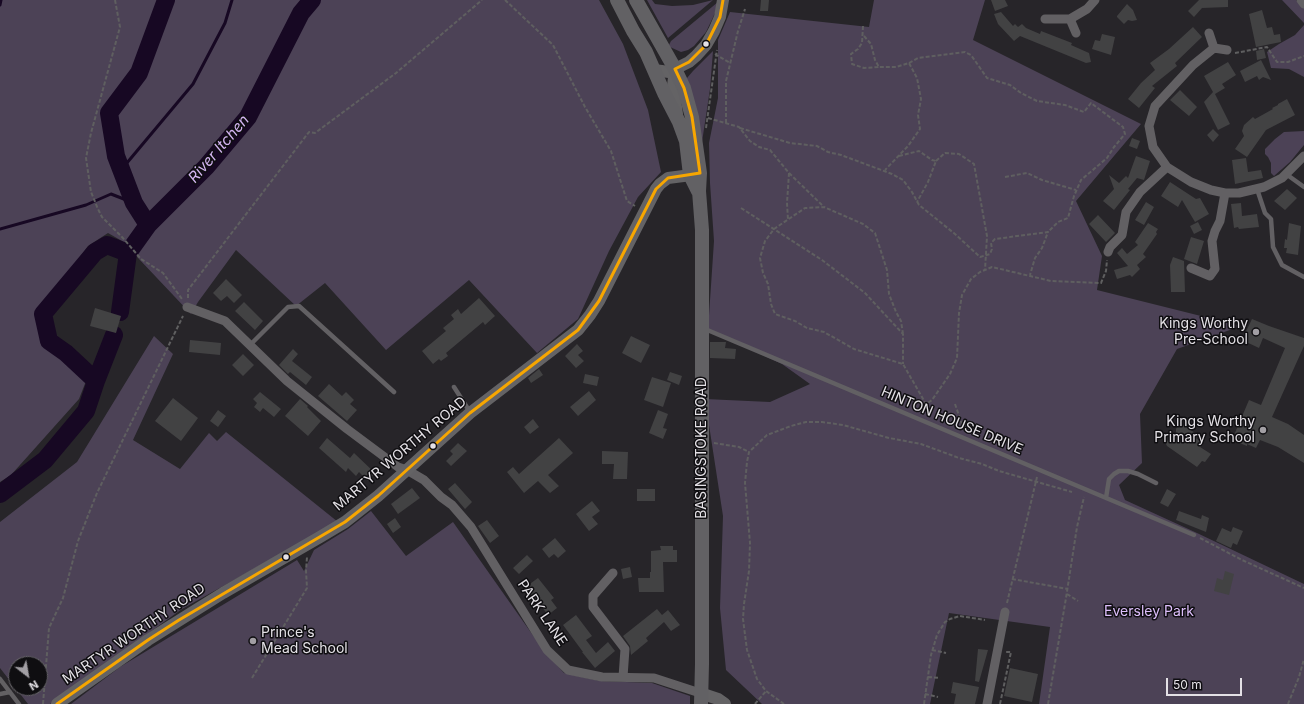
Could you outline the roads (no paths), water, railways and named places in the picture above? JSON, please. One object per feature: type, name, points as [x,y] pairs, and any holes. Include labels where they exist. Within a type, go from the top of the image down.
[{"type":"main road","name":"BASINGSTOKE ROAD","points":[[618,0],[677,116],[686,141],[699,192],[702,230],[701,699]]},
{"type":"main road","name":"BASINGSTOKE ROAD","points":[[636,0],[676,69],[684,88],[692,117],[695,174]]},
{"type":"main road","points":[[654,70],[669,72],[676,69],[689,62],[706,45],[720,16],[723,0]]},
{"type":"main road","points":[[676,69],[673,86],[677,116]]},
{"type":"main road","name":"MARTYR WORTHY ROAD","points":[[57,704],[173,624],[345,522],[378,496],[470,413],[578,330],[590,316],[599,301],[656,189],[668,178],[695,174]]},
{"type":"main road","points":[[701,699],[718,699],[725,704]]},
{"type":"street","points":[[1045,19],[1070,19],[1087,9],[1095,0]]},
{"type":"street","points":[[1301,0],[1304,4]]},
{"type":"street","points":[[1070,19],[1076,33]]},
{"type":"street","points":[[1209,33],[1214,48]]},
{"type":"street","points":[[1227,50],[1214,48],[1193,65],[1155,106],[1149,126],[1153,147],[1167,167],[1191,182],[1211,190],[1225,193],[1239,193],[1264,187],[1282,178],[1304,156]]},
{"type":"street","points":[[1108,252],[1110,247],[1122,235],[1126,212],[1140,192],[1167,167]]},
{"type":"street","points":[[1191,268],[1210,276],[1215,269],[1212,241],[1220,221],[1225,193]]},
{"type":"street","name":"PARK LANE","points":[[187,307],[225,321],[287,381],[398,467],[407,470],[424,480],[441,497],[452,505],[471,527],[547,650],[568,670],[602,677],[654,678],[701,699]]},
{"type":"street","points":[[613,573],[593,596],[593,607],[626,649],[623,677]]},
{"type":"street","points":[[987,704],[1005,612]]},
{"type":"lane","points":[[1286,174],[1304,187]]},
{"type":"lane","points":[[1257,189],[1264,213],[1271,219],[1273,247],[1282,265],[1304,277]]},
{"type":"lane","points":[[250,345],[288,307],[299,306],[394,392]]},
{"type":"lane","name":"HINTON HOUSE DRIVE","points":[[701,328],[1194,535]]},
{"type":"lane","points":[[454,387],[470,413]]},
{"type":"lane","points":[[1106,498],[1110,479],[1119,471],[1128,471],[1138,474],[1156,483]]},
{"type":"lane","points":[[0,679],[8,689]]},
{"type":"waterway","points":[[0,5],[1,0]]},
{"type":"waterway","name":"River Itchen","points":[[148,225],[134,203],[116,156],[109,113],[139,73],[166,0]]},
{"type":"waterway","points":[[121,170],[193,84],[225,23],[232,0]]},
{"type":"waterway","name":"River Itchen","points":[[0,494],[45,460],[86,411],[96,381],[66,353],[49,341],[43,314],[95,252],[107,245],[128,253],[148,225],[206,167],[248,117],[301,13],[312,0]]},
{"type":"waterway","points":[[0,229],[86,205],[111,194],[134,203]]},
{"type":"waterway","points":[[120,312],[128,253]]},
{"type":"waterway","points":[[96,381],[114,335]]},
{"type":"place","name":"Kings Worthy Pre-School","points":[[1256,332]]},
{"type":"place","name":"Kings Worthy Primary School","points":[[1263,430]]},
{"type":"place","name":"Prince's Mead School","points":[[253,641]]},
{"type":"park label","name":"Eversley Park","points":[[1149,612]]}]
